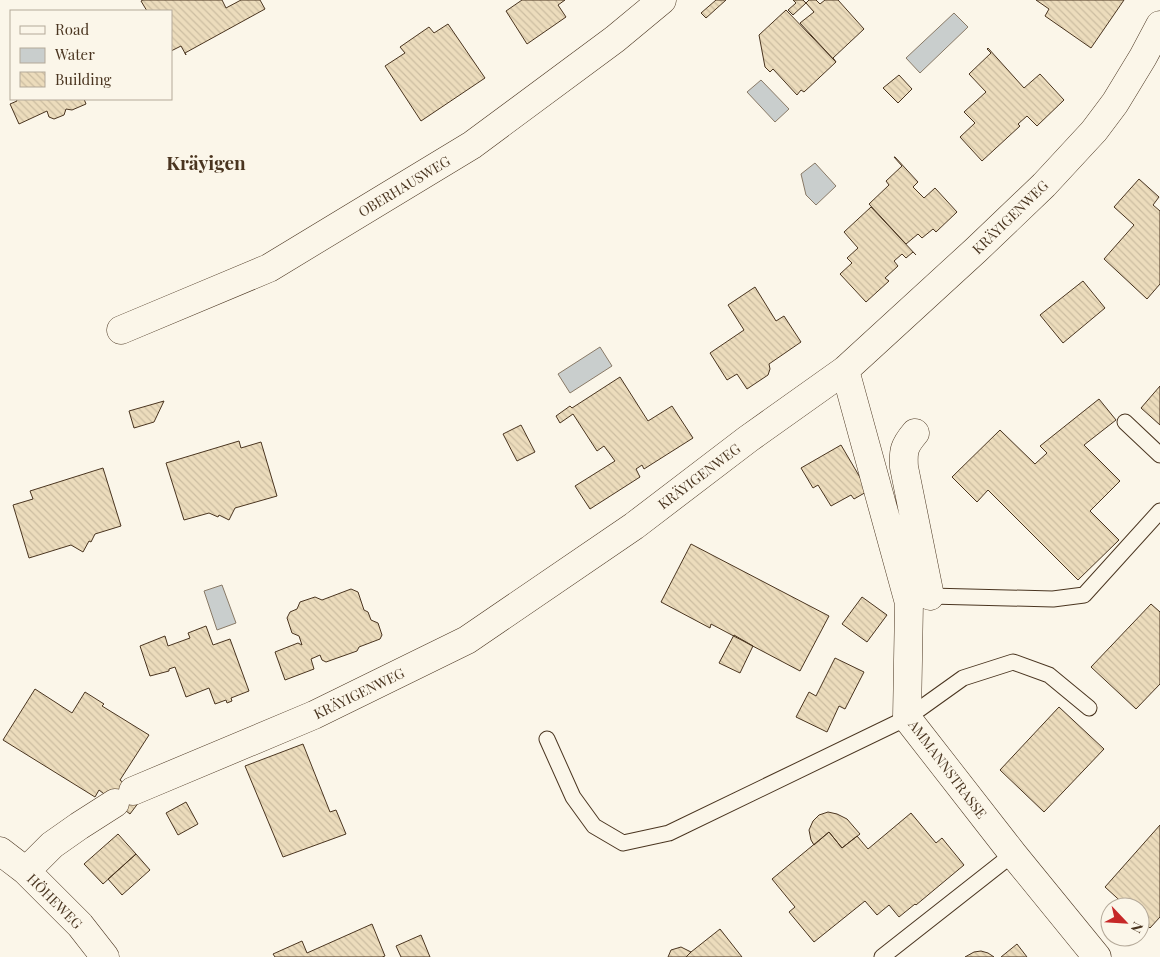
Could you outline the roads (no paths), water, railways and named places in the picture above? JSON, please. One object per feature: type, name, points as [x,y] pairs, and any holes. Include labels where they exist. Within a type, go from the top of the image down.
[{"type":"street","name":"OBERHAUSWEG","points":[[122,330],[269,268],[472,145],[614,39],[662,0]]},
{"type":"street","name":"KRÄYIGENWEG","points":[[26,871],[52,845],[124,797],[314,715],[467,640],[634,526],[748,439],[845,370],[976,250],[1037,191],[1094,131],[1115,103],[1160,25]]},
{"type":"street","name":"AMMANNSTRASSE","points":[[845,370],[920,600],[908,718],[1013,854],[1097,957]]},
{"type":"street","points":[[915,433],[903,452],[920,600]]},
{"type":"street","name":"HÖHEWEG","points":[[0,851],[26,871],[80,925],[105,957]]},
{"type":"lane","points":[[1125,422],[1160,455]]},
{"type":"lane","points":[[920,600],[1053,599],[1084,595],[1160,511]]},
{"type":"lane","points":[[547,739],[573,797],[588,819],[594,826],[623,844],[669,833],[908,718],[963,678],[1013,662],[1049,675],[1089,708]]},
{"type":"lane","points":[[882,957],[1013,854]]},
{"type":"water","points":[[954,13],[968,27],[920,73],[906,58]]},
{"type":"water","points":[[761,80],[789,109],[775,122],[747,92]]},
{"type":"water","points":[[815,163],[836,186],[816,205],[806,195],[801,174]]},
{"type":"water","points":[[600,347],[612,366],[570,393],[558,374]]},
{"type":"water","points":[[222,585],[236,623],[217,630],[204,591]]},
{"type":"district","name":"Kräyigen","points":[[206,162]]}]
